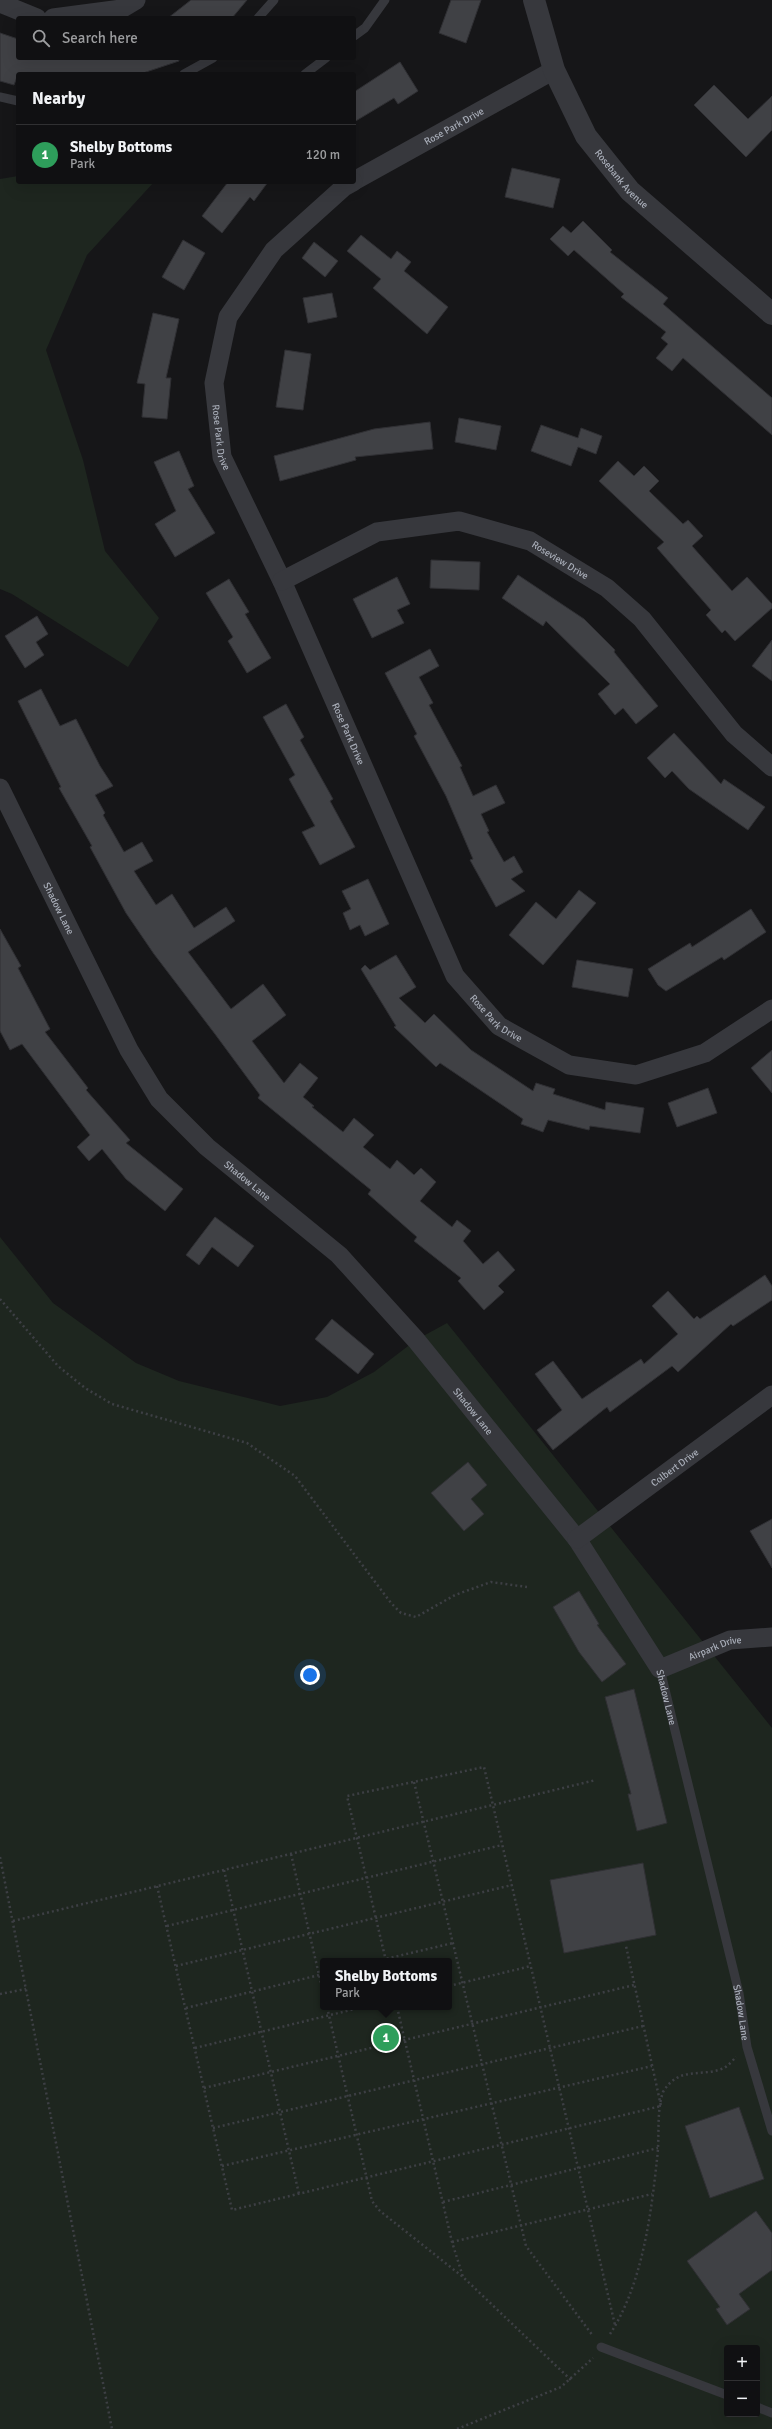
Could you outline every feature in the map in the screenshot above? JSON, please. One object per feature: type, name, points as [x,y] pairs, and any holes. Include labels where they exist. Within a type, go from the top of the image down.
[{"type":"street","points":[[68,16],[121,9],[136,0]]},
{"type":"street","name":"Rosebank Avenue","points":[[534,0],[554,70],[586,136],[630,191],[772,314]]},
{"type":"street","points":[[0,3],[32,16]]},
{"type":"street","name":"Rose Park Drive","points":[[356,180],[554,70]]},
{"type":"street","name":"Rose Park Drive","points":[[349,184],[344,187],[274,250],[228,317],[214,383],[222,457],[282,581],[455,976],[499,1026],[569,1065],[636,1075],[705,1054],[772,1009]]},
{"type":"street","name":"Roseview Drive","points":[[282,581],[377,532],[459,521],[530,540],[607,588],[642,619],[734,734],[772,767]]},
{"type":"street","name":"Shadow Lane","points":[[0,788],[129,1050],[159,1098],[208,1147],[339,1255],[416,1340],[577,1539],[660,1669]]},
{"type":"street","name":"Colbert Drive","points":[[577,1539],[772,1395]]},
{"type":"street","name":"Airpark Drive","points":[[660,1669],[730,1640],[772,1636]]},
{"type":"lane","points":[[260,16],[274,0]]},
{"type":"lane","points":[[356,35],[365,28],[385,0]]},
{"type":"lane","points":[[188,72],[209,60]]},
{"type":"lane","points":[[308,72],[323,60]]},
{"type":"lane","points":[[0,97],[16,101]]},
{"type":"lane","name":"Shadow Lane","points":[[660,1669],[739,1992],[747,2047],[772,2131]]},
{"type":"lane","points":[[601,2347],[724,2394]]},
{"type":"lane","points":[[760,2408],[772,2413]]},
{"type":"path","points":[[0,1299],[58,1366],[85,1388],[112,1404],[247,1443],[295,1476],[391,1603],[401,1613],[416,1617],[455,1595],[491,1582],[527,1587]]},
{"type":"path","points":[[386,1958],[348,1796],[484,1767],[615,2325]]},
{"type":"path","points":[[13,1922],[596,1780]]},
{"type":"path","points":[[414,1782],[526,2246],[601,2347]]},
{"type":"path","points":[[167,1926],[502,1845]]},
{"type":"path","points":[[291,1854],[320,1979]]},
{"type":"path","points":[[0,1857],[112,2429]]},
{"type":"path","points":[[224,1870],[298,2194]]},
{"type":"path","points":[[176,1966],[512,1885]]},
{"type":"path","points":[[157,1886],[232,2210],[661,2106]]},
{"type":"path","points":[[394,1958],[453,1943]]},
{"type":"path","points":[[626,1946],[661,2106]]},
{"type":"path","points":[[452,1985],[531,1966]]},
{"type":"path","points":[[185,2008],[319,1975]]},
{"type":"path","points":[[204,2088],[634,1985]]},
{"type":"path","points":[[0,1994],[26,1989]]},
{"type":"path","points":[[327,2010],[372,2201],[380,2211],[463,2277],[571,2380]]},
{"type":"path","points":[[195,2048],[350,2010]]},
{"type":"path","points":[[398,2010],[452,2242],[463,2277]]},
{"type":"path","points":[[213,2128],[643,2026]]},
{"type":"path","points":[[457,2429],[530,2401],[561,2387],[571,2380],[601,2347],[615,2325],[637,2275],[652,2194],[663,2092],[674,2079],[684,2075],[725,2068],[747,2047]]},
{"type":"path","points":[[222,2166],[652,2066]]},
{"type":"path","points":[[443,2202],[658,2148]]},
{"type":"path","points":[[452,2242],[652,2194]]},
{"type":"shaded area","points":[[16,176],[16,184],[152,184],[87,255],[46,350],[83,460],[105,551],[159,618],[128,667],[12,594],[0,589],[0,179]]},
{"type":"shaded area","points":[[0,1237],[53,1303],[136,1363],[179,1381],[280,1406],[327,1397],[374,1372],[416,1340],[447,1323],[772,1728],[772,2429],[0,2429]]},
{"type":"building","points":[[191,0],[247,0],[234,16],[171,16]]},
{"type":"building","points":[[451,0],[481,0],[466,43],[439,33]]},
{"type":"building","points":[[0,33],[16,38],[16,60],[179,61],[146,72],[16,72],[14,85],[0,81]]},
{"type":"building","points":[[400,62],[418,91],[398,104],[394,98],[356,121],[356,91]]},
{"type":"building","points":[[714,85],[748,119],[772,96],[772,130],[746,157],[694,105]]},
{"type":"building","points":[[512,168],[560,179],[553,208],[505,197]]},
{"type":"building","points":[[226,184],[267,184],[254,201],[250,197],[222,233],[202,216]]},
{"type":"building","points":[[583,221],[612,250],[610,252],[668,298],[663,304],[772,398],[772,435],[683,358],[672,371],[656,358],[668,344],[661,338],[666,332],[621,297],[624,294],[574,250],[568,256],[550,239],[563,226],[571,233]]},
{"type":"building","points":[[361,235],[391,259],[397,251],[411,262],[404,271],[448,307],[427,334],[373,288],[381,279],[347,251]]},
{"type":"building","points":[[183,240],[205,253],[184,290],[162,277]]},
{"type":"building","points":[[314,242],[338,261],[325,277],[302,258]]},
{"type":"building","points":[[332,293],[337,317],[308,323],[303,298]]},
{"type":"building","points":[[153,313],[179,319],[166,378],[171,378],[167,419],[142,417],[145,384],[137,383]]},
{"type":"building","points":[[285,350],[311,354],[303,410],[276,407]]},
{"type":"building","points":[[459,418],[501,426],[496,450],[455,442]]},
{"type":"building","points":[[430,422],[433,449],[355,457],[356,460],[280,481],[274,456],[374,429]]},
{"type":"building","points":[[541,425],[578,438],[581,428],[602,436],[596,454],[578,447],[571,466],[531,451]]},
{"type":"building","points":[[179,451],[194,486],[188,489],[215,533],[175,557],[155,524],[176,511],[154,462]]},
{"type":"building","points":[[618,461],[634,476],[644,466],[659,481],[649,491],[683,524],[688,520],[703,536],[692,546],[732,591],[747,577],[772,604],[772,608],[735,641],[725,630],[722,633],[706,615],[711,610],[657,548],[664,542],[599,481]]},
{"type":"building","points":[[431,560],[480,562],[479,590],[430,588]]},
{"type":"building","points":[[518,575],[584,619],[615,650],[614,652],[658,706],[636,724],[623,708],[615,715],[598,694],[610,684],[546,621],[543,626],[502,598]]},
{"type":"building","points":[[397,577],[410,604],[397,610],[404,623],[372,638],[353,599]]},
{"type":"building","points":[[229,579],[249,612],[245,614],[271,658],[247,673],[228,641],[233,637],[206,593]]},
{"type":"building","points":[[37,616],[48,634],[36,642],[44,655],[25,668],[5,636]]},
{"type":"building","points":[[772,640],[772,681],[752,666]]},
{"type":"building","points":[[430,649],[439,666],[419,677],[433,703],[429,705],[462,766],[460,767],[473,796],[496,785],[505,803],[481,814],[489,831],[487,832],[504,862],[514,856],[523,872],[511,879],[525,891],[496,907],[470,860],[473,859],[446,796],[414,736],[417,734],[385,673]]},
{"type":"building","points":[[41,689],[60,726],[76,719],[100,766],[113,786],[95,795],[105,813],[103,815],[124,852],[142,842],[153,861],[134,871],[156,905],[172,894],[194,928],[226,907],[235,921],[188,952],[231,1009],[263,984],[286,1015],[252,1041],[284,1083],[300,1063],[318,1078],[303,1097],[314,1106],[312,1107],[343,1132],[354,1118],[374,1135],[363,1147],[390,1169],[397,1160],[414,1175],[421,1168],[436,1182],[420,1201],[452,1227],[457,1220],[471,1231],[463,1241],[483,1264],[498,1251],[515,1270],[498,1286],[504,1292],[484,1310],[458,1281],[461,1278],[414,1241],[417,1237],[368,1194],[371,1190],[258,1098],[260,1095],[154,954],[126,913],[90,847],[92,846],[59,788],[61,787],[18,701]]},
{"type":"building","points":[[286,704],[304,737],[300,740],[333,799],[330,801],[355,847],[320,865],[302,832],[315,826],[289,779],[295,775],[263,717]]},
{"type":"building","points":[[674,733],[721,784],[724,779],[765,807],[748,830],[689,789],[672,771],[665,778],[647,758]]},
{"type":"building","points":[[368,879],[389,924],[365,936],[360,925],[350,930],[343,913],[351,909],[342,891]]},
{"type":"building","points":[[579,890],[596,903],[543,965],[509,935],[536,902],[556,919]]},
{"type":"building","points":[[751,909],[766,932],[724,960],[722,957],[666,991],[658,985],[648,969],[690,943],[692,947]]},
{"type":"building","points":[[0,929],[21,966],[18,968],[50,1029],[45,1032],[88,1088],[86,1090],[130,1140],[126,1143],[183,1189],[165,1211],[126,1179],[102,1149],[89,1161],[77,1147],[90,1135],[22,1044],[10,1050],[0,1031]]},
{"type":"building","points":[[396,955],[416,987],[399,998],[425,1023],[434,1014],[471,1050],[533,1091],[536,1083],[555,1089],[553,1094],[605,1110],[606,1102],[644,1108],[640,1133],[590,1126],[589,1130],[548,1120],[543,1132],[521,1124],[523,1119],[440,1063],[436,1067],[394,1027],[396,1026],[361,969],[365,965],[370,970]]},
{"type":"building","points":[[577,960],[633,969],[628,997],[572,987]]},
{"type":"building","points":[[772,1050],[772,1093],[751,1068]]},
{"type":"building","points":[[708,1088],[717,1113],[677,1127],[668,1103]]},
{"type":"building","points":[[215,1217],[254,1246],[238,1267],[212,1247],[199,1265],[186,1255]]},
{"type":"building","points":[[765,1275],[772,1286],[772,1300],[733,1326],[731,1324],[678,1372],[672,1366],[610,1412],[607,1407],[553,1450],[537,1430],[562,1410],[535,1374],[553,1361],[582,1399],[641,1359],[644,1364],[678,1334],[652,1306],[668,1291],[694,1319],[697,1316],[700,1319]]},
{"type":"building","points":[[332,1319],[374,1354],[358,1374],[315,1339]]},
{"type":"building","points":[[468,1462],[487,1485],[471,1499],[484,1514],[464,1531],[431,1493]]},
{"type":"building","points":[[772,1519],[772,1568],[750,1531]]},
{"type":"building","points":[[579,1591],[599,1624],[597,1625],[626,1664],[602,1682],[579,1652],[553,1607]]},
{"type":"building","points":[[634,1689],[667,1823],[637,1831],[628,1794],[631,1794],[605,1697]]},
{"type":"building","points":[[643,1863],[656,1935],[564,1953],[550,1880]]},
{"type":"building","points":[[739,2107],[764,2179],[710,2198],[685,2126]]},
{"type":"building","points":[[756,2211],[772,2233],[772,2270],[739,2294],[750,2309],[727,2325],[716,2309],[720,2307],[687,2261]]},
{"type":"place","name":"Shelby Bottoms","points":[[386,2038]]}]
